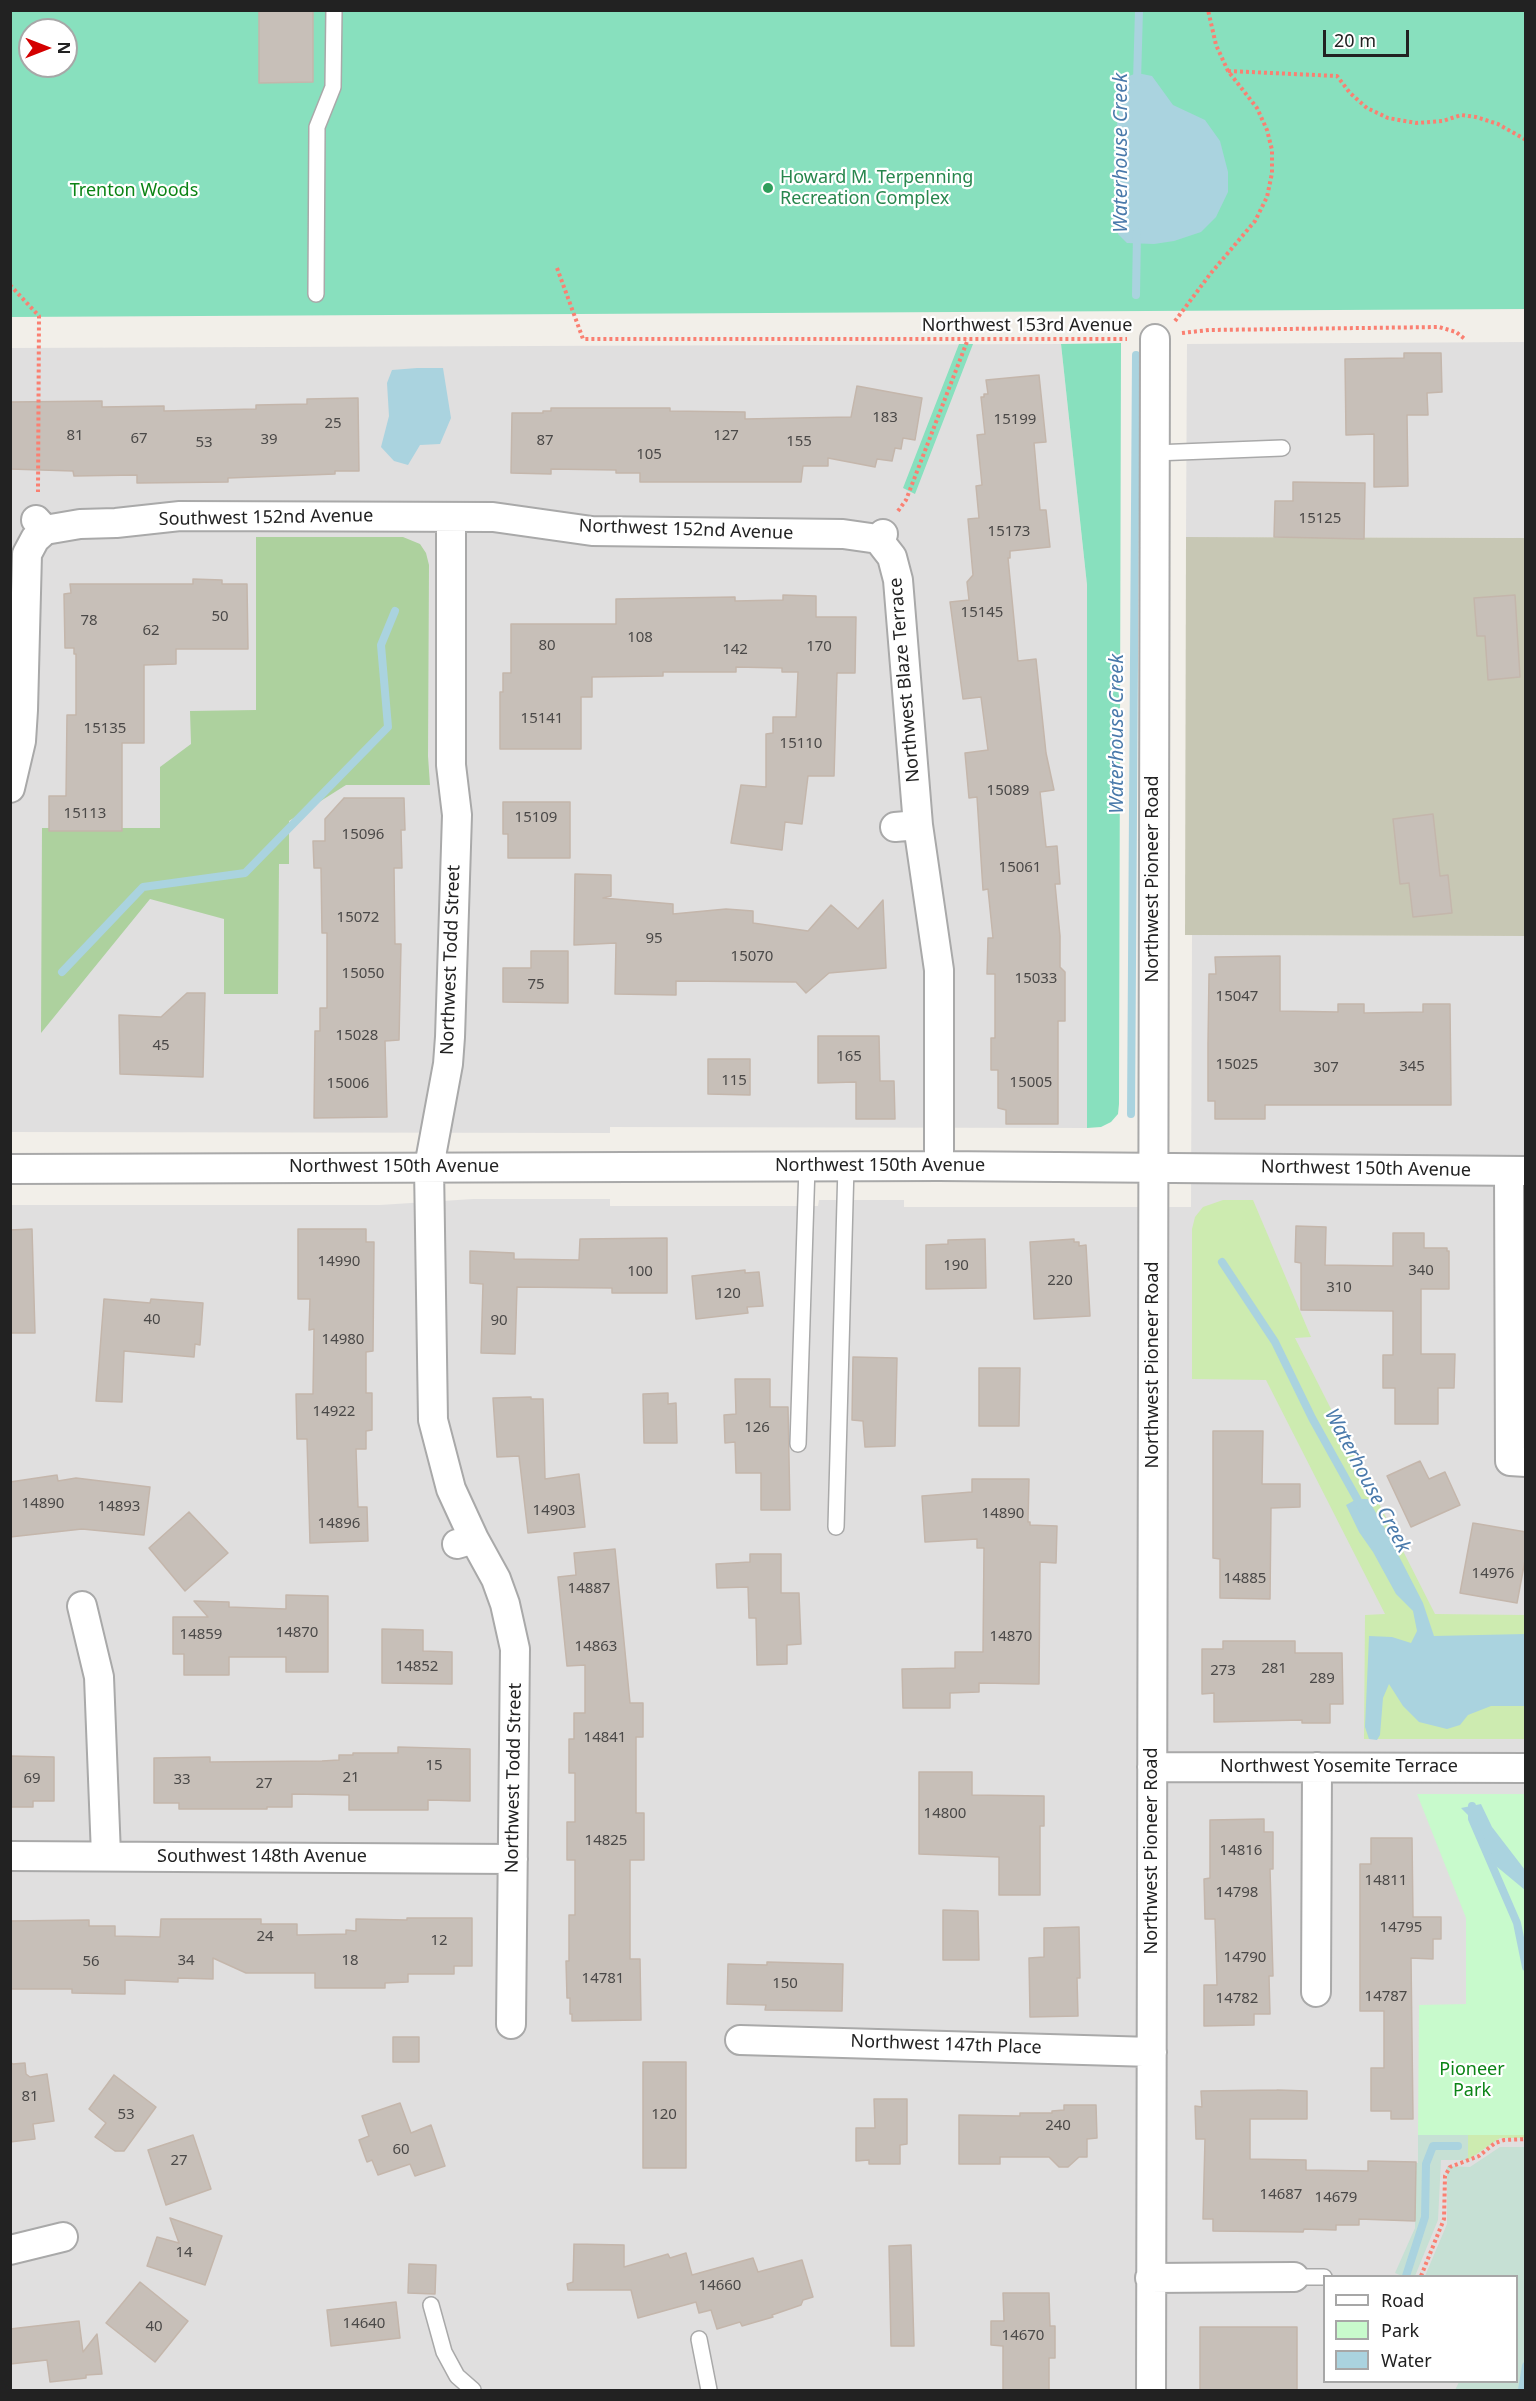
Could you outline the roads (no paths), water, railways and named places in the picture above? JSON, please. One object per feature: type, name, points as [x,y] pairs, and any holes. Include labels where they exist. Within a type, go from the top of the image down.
[{"type":"street","name":"Northwest Pioneer Road","points":[[1151,2391],[1155,339]]},
{"type":"street","name":"Southwest 152nd Avenue","points":[[10,788],[21,741],[27,554],[41,525],[116,523],[180,516],[451,517]]},
{"type":"street","name":"Northwest 152nd Avenue","points":[[451,517],[521,519],[592,531],[843,534],[881,537]]},
{"type":"street","name":"Northwest Todd Street","points":[[451,517],[451,765],[457,816],[448,1064],[429,1167],[433,1420],[465,1542],[496,1579],[505,1604],[515,1649],[511,2024]]},
{"type":"street","name":"Northwest Blaze Terrace","points":[[881,537],[892,556],[898,580],[907,826],[939,970],[939,1166]]},
{"type":"street","name":"Northwest 150th Avenue","points":[[10,1168],[939,1166],[1517,1171]]},
{"type":"street","points":[[1517,1171],[1510,1461],[1526,1462]]},
{"type":"street","points":[[82,1606],[99,1677],[106,1855]]},
{"type":"street","name":"Northwest Yosemite Terrace","points":[[1152,1767],[1526,1768]]},
{"type":"street","points":[[1316,1992],[1317,1767]]},
{"type":"street","name":"Southwest 148th Avenue","points":[[10,1856],[513,1859]]},
{"type":"street","name":"Northwest 147th Place","points":[[740,2040],[1152,2052]]},
{"type":"street","points":[[10,2250],[63,2237]]},
{"type":"street","points":[[1150,2278],[1294,2277]]},
{"type":"lane","points":[[316,294],[317,127],[333,87],[334,10]]},
{"type":"lane","points":[[1154,453],[1282,448]]},
{"type":"lane","points":[[798,1444],[807,1166]]},
{"type":"lane","points":[[836,1527],[846,1166]]},
{"type":"lane","points":[[1294,2277],[1323,2277]]},
{"type":"lane","points":[[431,2305],[444,2352],[457,2376],[472,2391]]},
{"type":"lane","points":[[699,2338],[708,2391]]},
{"type":"water","points":[[1137,73],[1152,76],[1173,105],[1205,120],[1220,141],[1228,172],[1228,192],[1216,217],[1201,232],[1174,241],[1154,244],[1127,243],[1118,234],[1114,171],[1115,138],[1122,92],[1129,76]]},
{"type":"water","points":[[443,368],[451,418],[440,444],[420,445],[408,465],[394,461],[381,447],[389,416],[387,383],[392,370]]},
{"type":"water","points":[[1357,1499],[1368,1499],[1383,1525],[1423,1603],[1434,1636],[1525,1634],[1525,1706],[1491,1706],[1468,1715],[1460,1725],[1447,1729],[1419,1722],[1403,1706],[1389,1684],[1383,1698],[1380,1735],[1377,1740],[1369,1739],[1365,1727],[1369,1636],[1392,1637],[1411,1643],[1417,1631],[1413,1611],[1396,1594],[1359,1532],[1346,1505]]},
{"type":"water","points":[[1481,1804],[1492,1827],[1525,1870],[1525,1890],[1496,1866],[1472,1819],[1461,1808]]},
{"type":"waterway","name":"Waterhouse Creek","points":[[1137,81],[1139,10]]},
{"type":"waterway","name":"Waterhouse Creek","points":[[1136,295],[1137,232]]},
{"type":"waterway","name":"Waterhouse Creek","points":[[1131,1114],[1136,355]]},
{"type":"waterway","points":[[62,972],[143,887],[245,873],[388,727],[381,645],[395,611]]},
{"type":"waterway","name":"Waterhouse Creek","points":[[1222,1262],[1275,1342],[1312,1418],[1361,1506]]},
{"type":"waterway","name":"Waterhouse Creek","points":[[1472,1806],[1472,1819],[1517,1923],[1526,1967]]},
{"type":"waterway","points":[[1406,2275],[1425,2217],[1426,2164],[1433,2146],[1458,2146]]},
{"type":"waterway","name":"Waterhouse Creek","points":[[1522,2390],[1526,2366]]},
{"type":"place","name":"Howard M. Terpenning Recreation Complex","points":[[768,188]]},
{"type":"park label","name":"Trenton Woods","points":[[134,191]]},
{"type":"park label","name":"Pioneer Park","points":[[1472,2080]]}]
